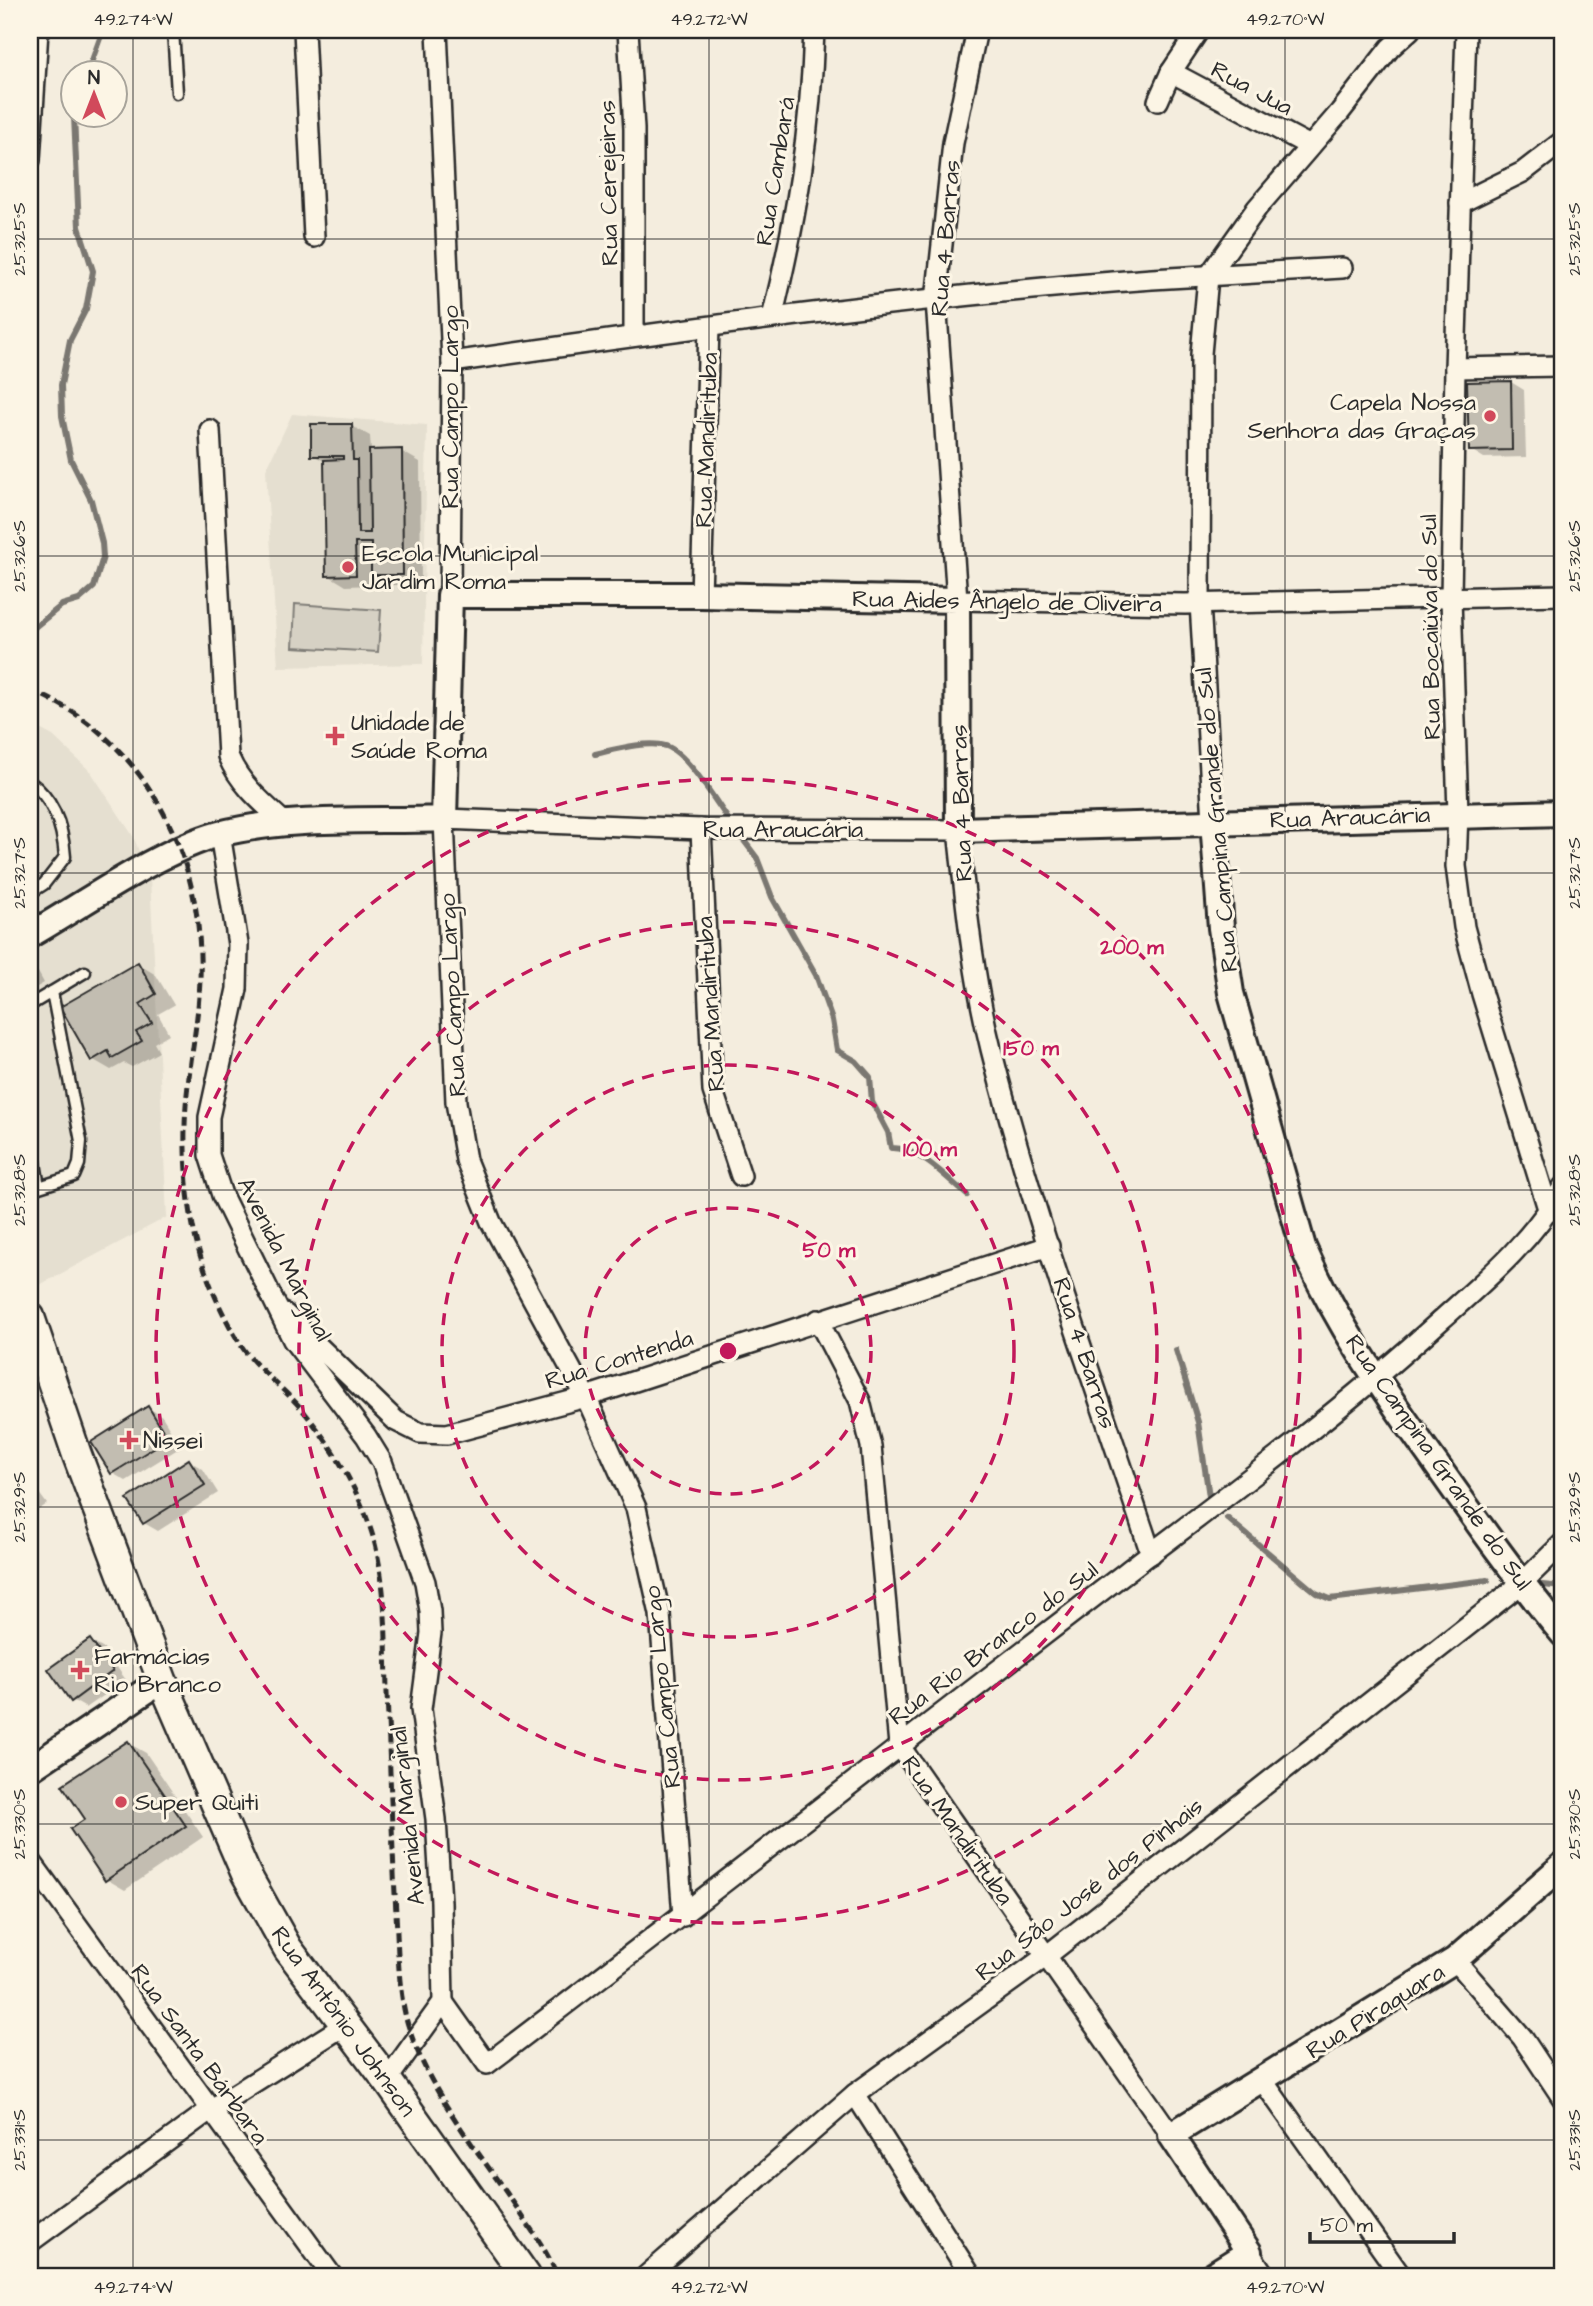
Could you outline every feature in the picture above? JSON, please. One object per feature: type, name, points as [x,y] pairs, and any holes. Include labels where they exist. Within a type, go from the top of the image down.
[{"type":"main road","name":"Rua Antônio Johnson","points":[[30,1317],[77,1455],[162,1680],[246,1874],[288,1949],[387,2080],[526,2276]]},
{"type":"street","points":[[30,160],[38,30]]},
{"type":"street","points":[[304,30],[314,237]]},
{"type":"street","name":"Rua Campo Largo","points":[[437,30],[452,362],[444,819],[456,1102],[466,1160],[491,1222],[586,1397],[636,1508],[660,1614],[683,1916]]},
{"type":"street","name":"Rua Cerejeiras","points":[[628,30],[634,130],[634,336]]},
{"type":"street","name":"Rua Cambará","points":[[772,318],[801,189],[811,109],[814,30]]},
{"type":"street","name":"Rua 4 Barras","points":[[976,30],[953,143],[936,300],[957,600],[958,830],[975,973],[991,1050],[1049,1246],[1151,1554]]},
{"type":"street","points":[[1158,101],[1171,72],[1199,30]]},
{"type":"street","points":[[1208,277],[1257,208],[1390,48],[1410,30]]},
{"type":"street","name":"Rua Bocaiúva do Sul","points":[[1466,30],[1451,598],[1458,813],[1456,866],[1464,927],[1549,1212]]},
{"type":"street","name":"Rua Jua","points":[[1171,72],[1310,146]]},
{"type":"street","points":[[1460,203],[1523,172],[1563,141]]},
{"type":"street","points":[[452,362],[772,318],[936,300],[1342,268]]},
{"type":"street","name":"Rua Campina Grande do Sul","points":[[1208,277],[1201,354],[1200,603],[1221,928],[1231,993],[1303,1247],[1320,1284],[1376,1380],[1521,1584],[1563,1634]]},
{"type":"street","name":"Rua Mandirituba","points":[[701,595],[709,327]]},
{"type":"street","points":[[1455,368],[1563,366]]},
{"type":"street","points":[[210,429],[228,756],[235,772],[248,789],[287,825]]},
{"type":"street","name":"Rua Aides Ângelo de Oliveira","points":[[450,595],[701,595],[1200,603],[1563,596]]},
{"type":"street","name":"Rua Araucária","points":[[30,935],[181,848],[220,834],[287,825],[444,819],[701,829],[958,830],[1458,813],[1563,813]]},
{"type":"street","name":"Rua Mandirituba","points":[[701,829],[712,1091],[741,1176]]},
{"type":"street","name":"Avenida Marginal","points":[[220,834],[238,955],[237,989],[209,1117],[209,1155],[222,1195],[293,1340],[366,1436],[382,1462],[425,1582],[431,1633],[421,1709],[436,1819],[443,2002]]},
{"type":"street","name":"Rua Rio Branco do Sul","points":[[443,2002],[487,2064],[683,1916],[899,1745],[1376,1380],[1515,1253],[1549,1212],[1563,1187]]},
{"type":"street","name":"Rua Contenda","points":[[279,1308],[396,1421],[420,1433],[447,1434],[586,1397],[1049,1246]]},
{"type":"street","name":"Rua Mandirituba","points":[[818,1320],[860,1401],[871,1446],[899,1745],[1171,2135],[1265,2276]]},
{"type":"street","name":"Rua São José dos Pinhais","points":[[646,2276],[855,2094],[1045,1956],[1521,1584],[1563,1543]]},
{"type":"street","points":[[30,1769],[162,1680]]},
{"type":"street","name":"Rua Santa Bárbara","points":[[30,1860],[332,2276]]},
{"type":"street","name":"Rua Piraquara","points":[[1171,2135],[1263,2081],[1455,1960],[1563,1865]]},
{"type":"street","points":[[1455,1960],[1522,2037],[1563,2099]]},
{"type":"street","points":[[387,2080],[443,2002]]},
{"type":"street","points":[[30,2242],[210,2110],[345,2025]]},
{"type":"street","points":[[1263,2081],[1401,2276]]},
{"type":"street","points":[[855,2094],[971,2276]]},
{"type":"street","points":[[1211,2276],[1249,2252]]},
{"type":"lane","points":[[173,30],[177,93]]},
{"type":"lane","points":[[30,782],[40,790],[63,826],[65,857],[44,884],[30,892]]},
{"type":"lane","points":[[30,1005],[85,972]]},
{"type":"lane","points":[[30,1132],[39,1187],[74,1176],[79,1164],[81,1141],[52,992]]},
{"type":"shaded area","name":"Escola Municipal Jardim Roma","points":[[292,414],[427,425],[423,664],[278,667],[266,470]]},
{"type":"shaded area","points":[[295,604],[381,610],[378,652],[293,647]]},
{"type":"shaded area","points":[[30,724],[53,736],[91,772],[133,836],[150,878],[167,1217],[32,1289]]},
{"type":"building","name":"Capela Nossa Senhora das Graças","points":[[1511,381],[1512,450],[1469,451],[1467,382]]},
{"type":"building","points":[[311,424],[352,424],[353,460],[357,460],[358,533],[370,533],[369,450],[402,449],[403,575],[371,575],[371,543],[355,543],[356,575],[326,576],[324,460],[343,459],[343,456],[311,456]]},
{"type":"building","points":[[138,962],[156,994],[140,1004],[152,1023],[136,1032],[142,1041],[112,1058],[108,1051],[91,1061],[60,1007]]},
{"type":"building","name":"Nissei","points":[[148,1406],[168,1439],[111,1474],[91,1442]]},
{"type":"building","points":[[189,1459],[205,1485],[143,1524],[127,1499]]},
{"type":"building","name":"Farmácias Rio Branco","points":[[90,1639],[113,1671],[71,1702],[48,1669]]},
{"type":"building","name":"Super Quiti","points":[[128,1741],[186,1826],[105,1881],[70,1829],[85,1819],[62,1785]]},
{"type":"waterway","points":[[92,60],[103,30]]},
{"type":"waterway","points":[[30,631],[62,605],[79,600],[94,587],[103,557],[91,500],[71,460],[62,416],[61,385],[70,340],[86,309],[93,271],[79,227],[75,130]]},
{"type":"waterway","points":[[595,754],[640,745],[666,746],[693,769],[733,826]]},
{"type":"waterway","points":[[739,834],[757,858],[772,897],[816,975],[832,1020],[837,1050],[856,1061],[870,1077],[872,1102],[888,1132],[891,1148],[901,1149],[922,1158],[967,1195]]},
{"type":"waterway","points":[[1176,1350],[1198,1422],[1210,1503]]},
{"type":"waterway","points":[[1227,1518],[1316,1593],[1330,1599],[1488,1580]]},
{"type":"waterway","points":[[1542,1585],[1563,1587]]},
{"type":"railway","points":[[30,690],[68,709],[101,734],[130,763],[154,797],[174,834],[188,873],[197,914],[200,975],[186,1105],[185,1154],[189,1204],[198,1249],[219,1305],[239,1342],[253,1361],[297,1404],[327,1442],[347,1475],[370,1526],[384,1599],[398,1953],[406,2018],[415,2044],[439,2093],[539,2241],[557,2276]]},
{"type":"place","name":"Capela Nossa Senhora das Graças","points":[[1490,416]]},
{"type":"place","name":"Escola Municipal Jardim Roma","points":[[348,567]]},
{"type":"place","name":"Unidade de Saúde Roma","points":[[335,736]]},
{"type":"place","name":"Nissei","points":[[129,1440]]},
{"type":"place","name":"Farmácias Rio Branco","points":[[80,1670]]},
{"type":"place","name":"Super Quiti","points":[[121,1802]]}]
